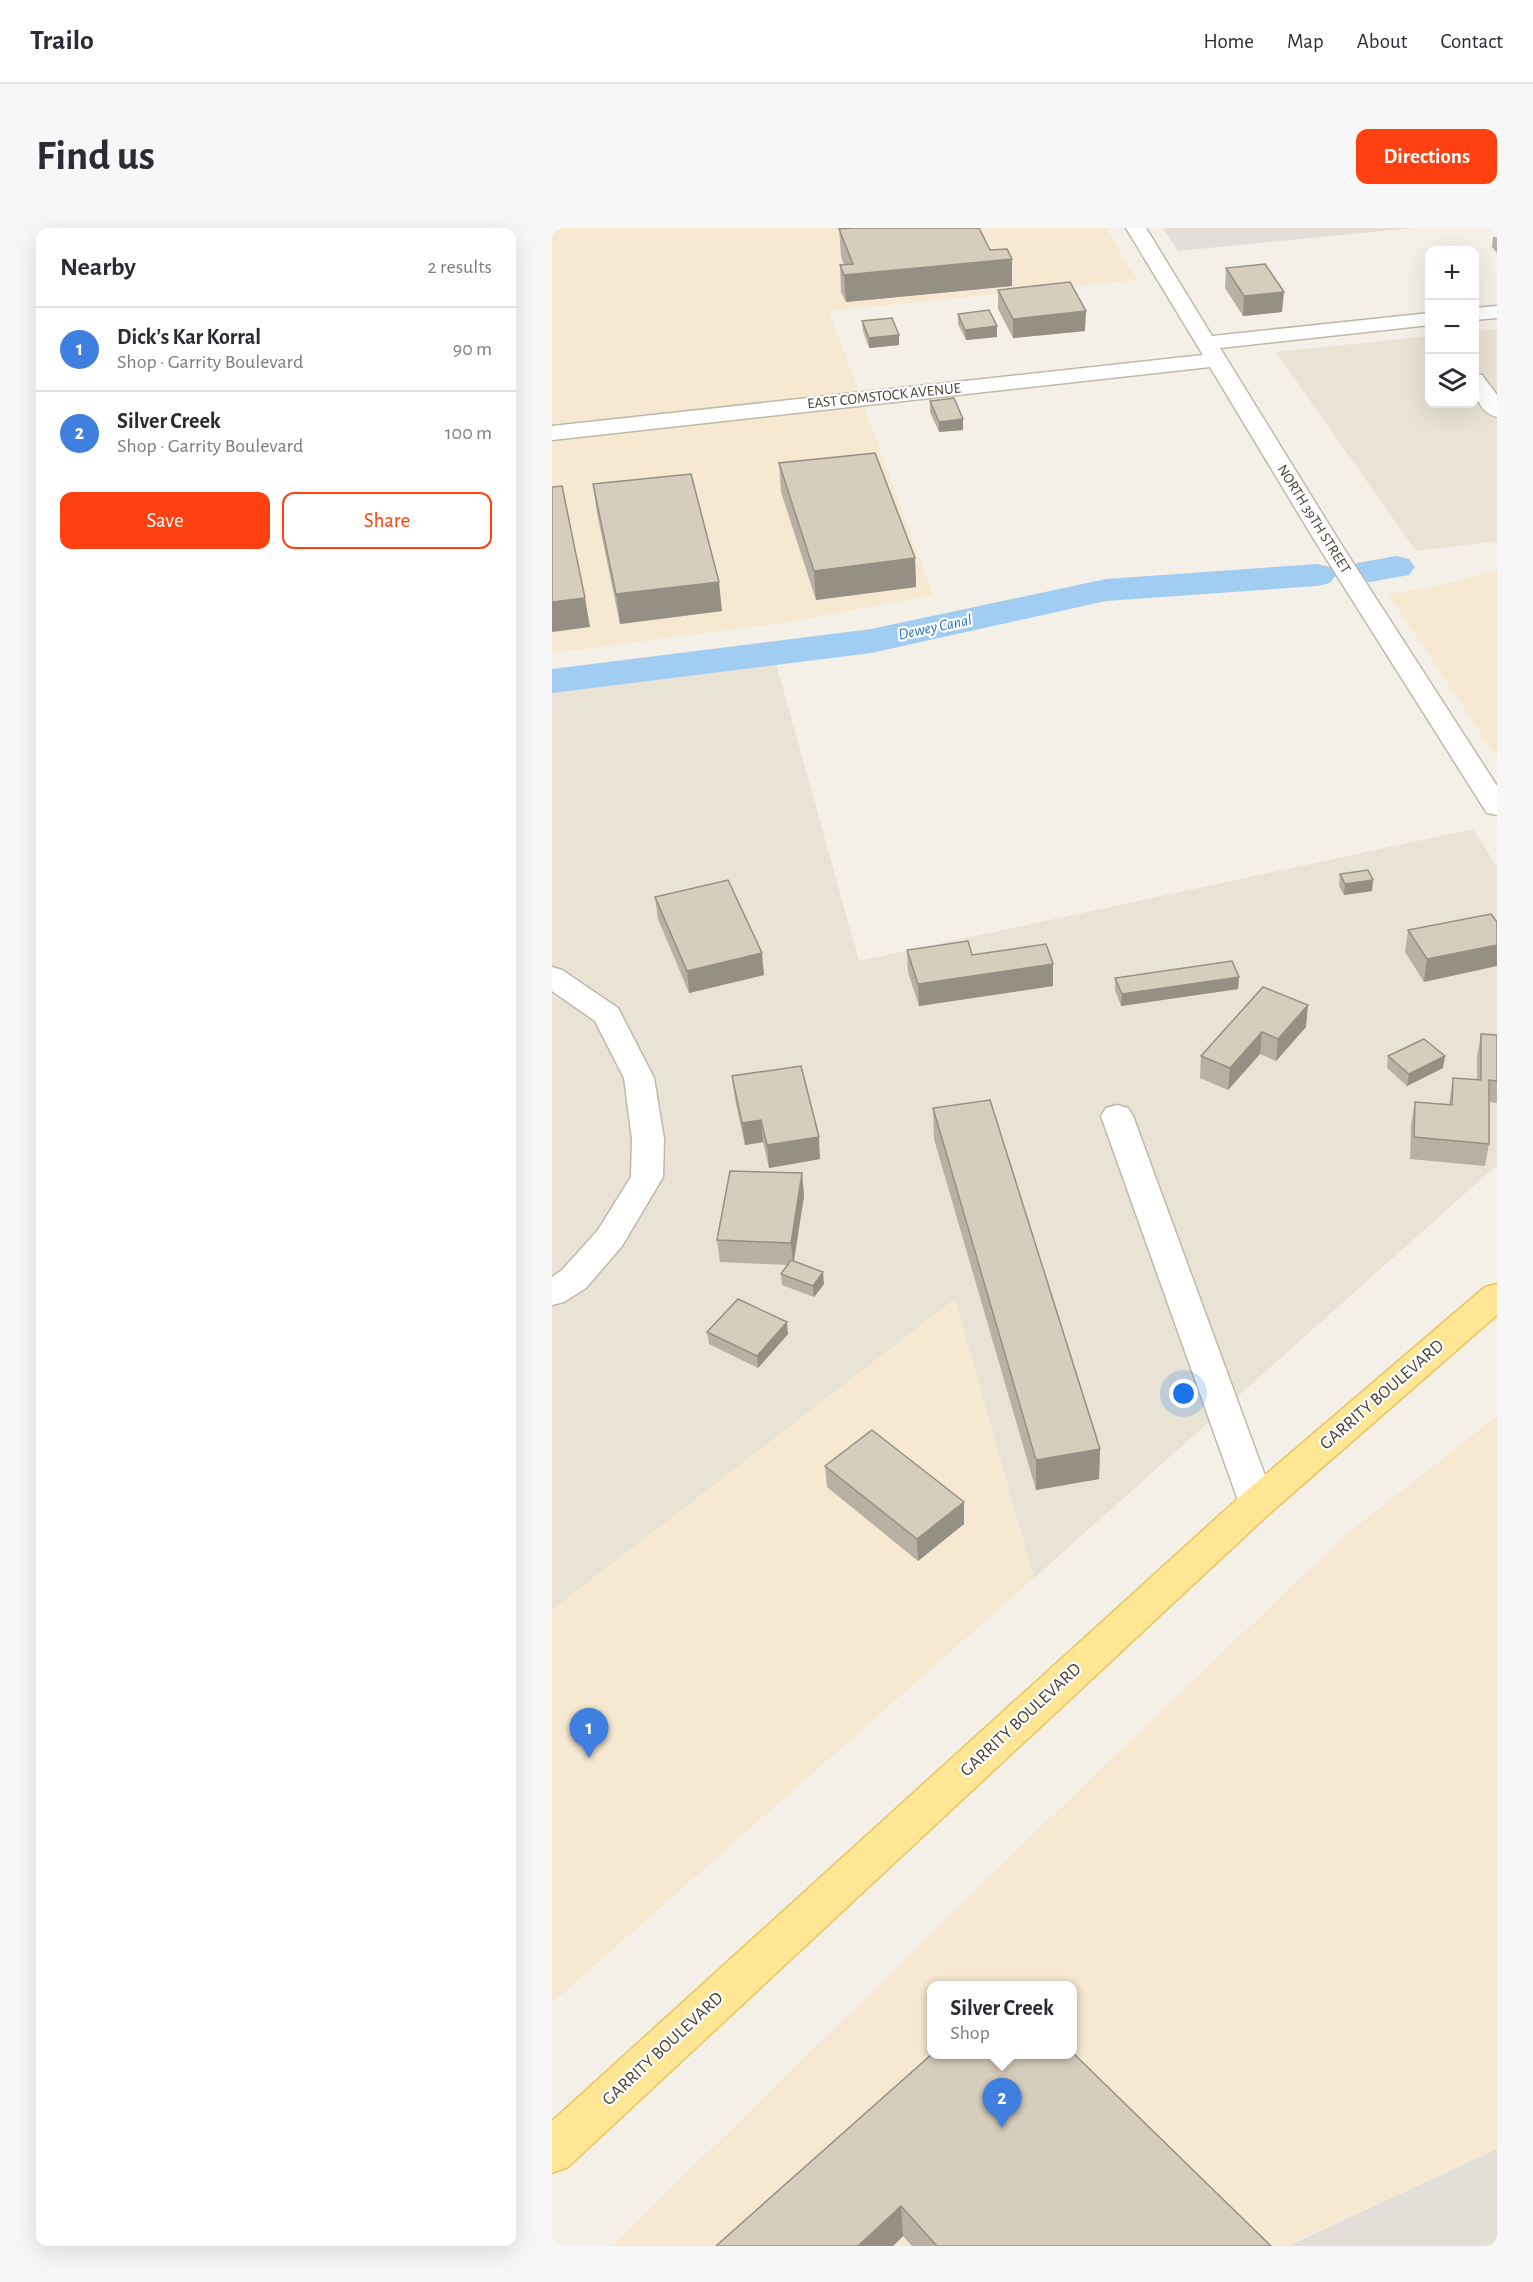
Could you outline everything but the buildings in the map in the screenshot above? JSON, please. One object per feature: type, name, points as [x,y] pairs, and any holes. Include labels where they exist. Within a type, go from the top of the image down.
[{"type":"main road","name":"GARRITY BOULEVARD","points":[[552,2151],[1257,1503],[1497,1296]]},
{"type":"street","name":"NORTH 39TH STREET","points":[[1136,228],[1327,541],[1497,807]]},
{"type":"street","points":[[1479,314],[1497,312]]},
{"type":"street","name":"EAST COMSTOCK AVENUE","points":[[552,433],[1211,351],[1425,321]]},
{"type":"street","points":[[1479,387],[1497,410]]},
{"type":"street","points":[[552,978],[607,1015],[639,1078],[648,1139],[647,1177],[610,1238],[574,1279],[552,1293]]},
{"type":"street","points":[[1117,1116],[1257,1503]]},
{"type":"shaded area","points":[[552,228],[1106,228],[1137,280],[829,311],[933,595],[784,623],[552,653]]},
{"type":"shaded area","points":[[1163,228],[1413,228],[1178,251]]},
{"type":"shaded area","points":[[1497,329],[1497,541],[1416,551],[1276,352],[1425,336],[1425,408],[1479,408],[1479,331]]},
{"type":"shaded area","points":[[1497,570],[1497,758],[1388,594],[1429,588]]},
{"type":"shaded area","points":[[774,656],[859,961],[1473,829],[1497,867],[1497,1165],[1034,1578],[955,1299],[552,1610],[552,686]]},
{"type":"shaded area","points":[[955,1299],[1034,1578],[552,2003],[552,1610]]},
{"type":"shaded area","points":[[1497,1416],[1497,2149],[1294,2242],[1292,2246],[612,2246],[1005,1861],[1343,1537]]},
{"type":"shaded area","points":[[1497,2149],[1497,2246],[1292,2246],[1294,2243]]},
{"type":"waterway","name":"Dewey Canal","points":[[1370,571],[1396,567]]},
{"type":"waterway","name":"Dewey Canal","points":[[552,681],[871,641],[1106,590],[1317,575]]},
{"type":"place","name":"Dick's Kar Korral","points":[[589,1758]]},
{"type":"place","name":"Silver Creek","points":[[1002,2128]]}]
